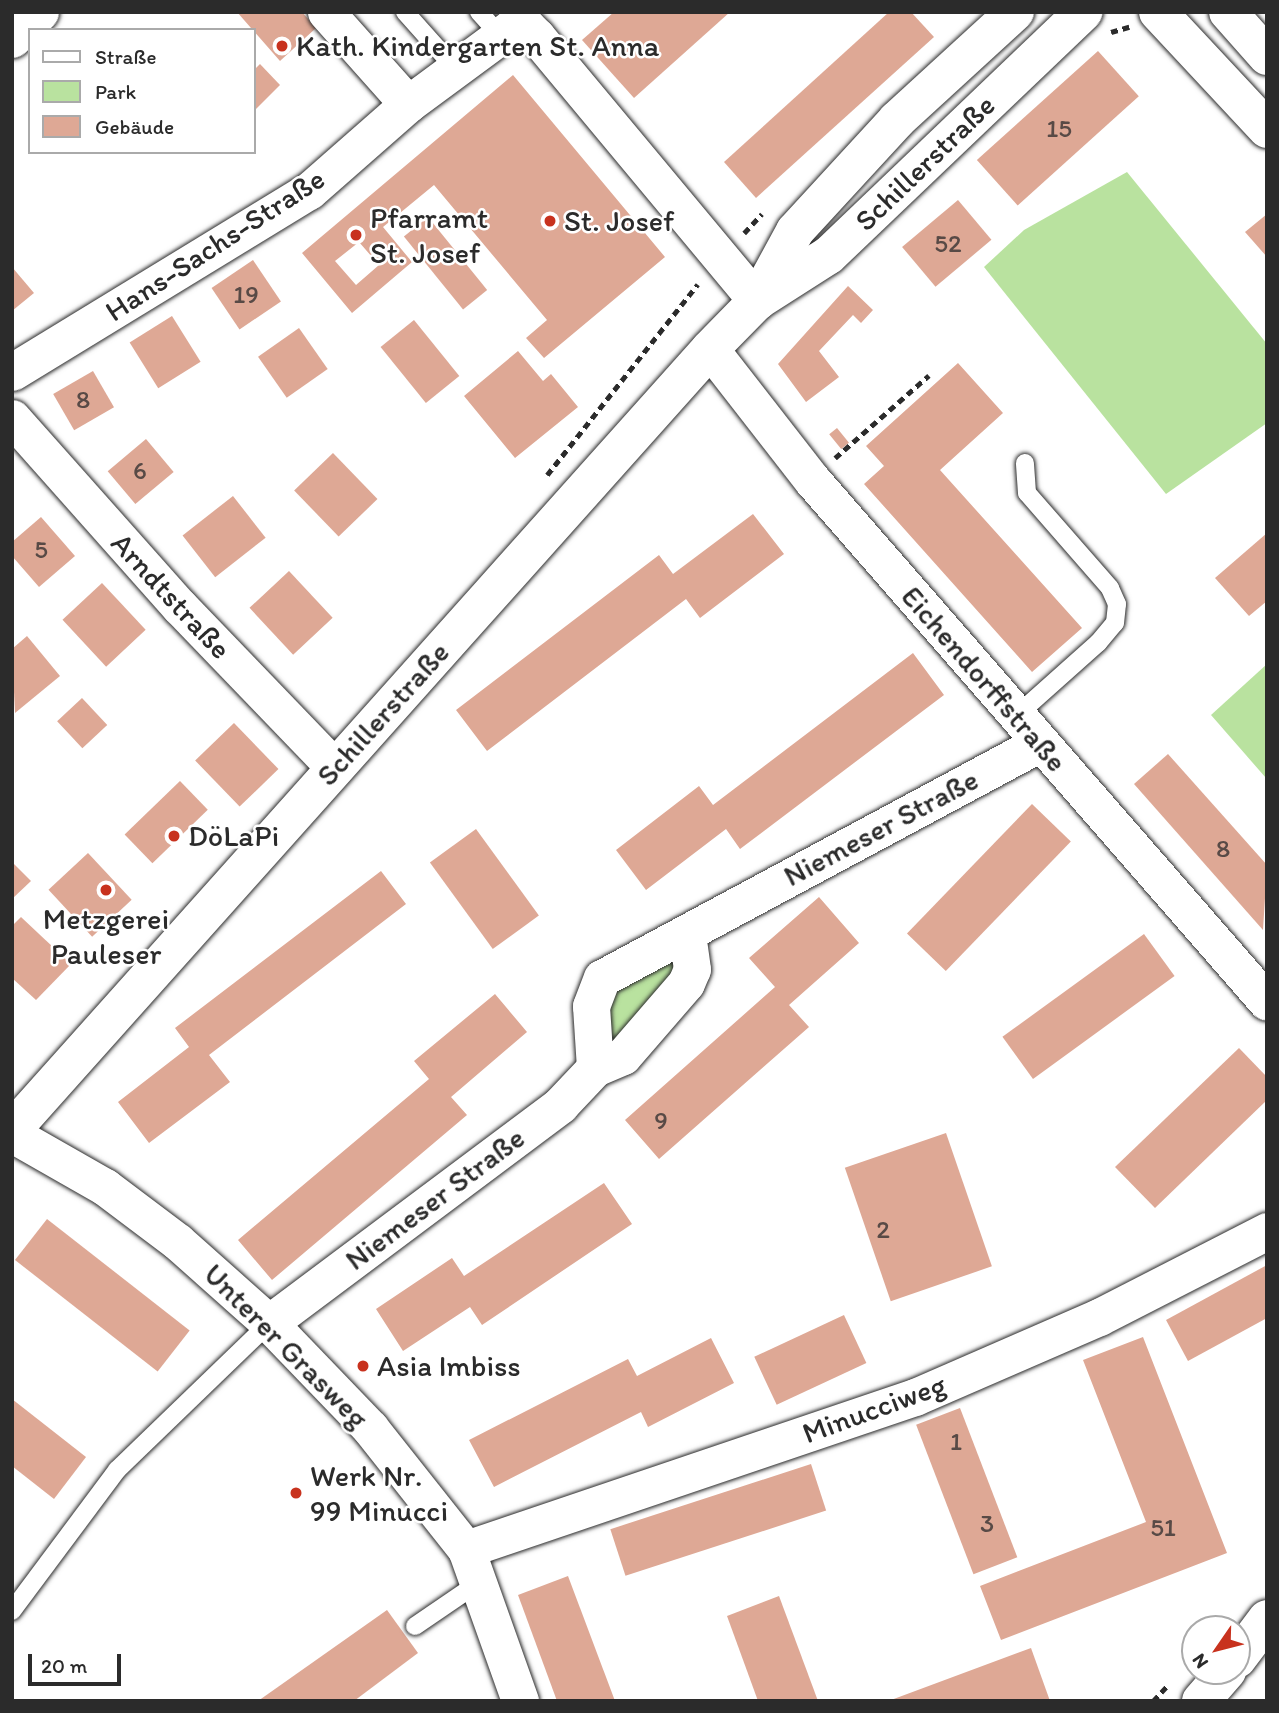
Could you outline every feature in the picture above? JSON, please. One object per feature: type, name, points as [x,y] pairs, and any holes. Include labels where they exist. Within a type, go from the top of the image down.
[{"type":"main road","name":"Schillerstraße","points":[[757,301],[795,231],[897,120],[1015,12]]},
{"type":"main road","points":[[1228,12],[1267,56]]},
{"type":"main road","points":[[1143,20],[1267,129]]},
{"type":"main road","name":"Schillerstraße","points":[[12,1132],[710,349],[757,301],[829,255],[1096,22]]},
{"type":"main road","points":[[1251,1640],[1267,1619]]},
{"type":"main road","points":[[1201,1701],[1215,1685]]},
{"type":"street","points":[[12,39],[40,12]]},
{"type":"street","points":[[326,12],[408,104],[454,67],[489,23],[527,27],[757,301]]},
{"type":"street","name":"Hans-Sachs-Straße","points":[[12,372],[309,191],[408,104]]},
{"type":"street","name":"Eichendorffstraße","points":[[710,349],[811,480],[1267,1002]]},
{"type":"street","name":"Arndtstraße","points":[[12,418],[180,607],[335,768]]},
{"type":"street","name":"Niemeser Straße","points":[[595,1068],[591,1006],[596,985],[1040,744]]},
{"type":"street","name":"Niemeser Straße","points":[[269,1323],[561,1105],[595,1068],[623,1056],[686,983],[692,969],[687,934]]},
{"type":"street","name":"Unterer Grasweg","points":[[12,1132],[126,1203],[269,1323],[370,1428],[466,1549],[520,1701]]},
{"type":"street","name":"Minucciweg","points":[[466,1549],[915,1397],[1099,1317],[1267,1231]]},
{"type":"lane","points":[[405,12],[454,67]]},
{"type":"lane","points":[[1016,716],[1098,643],[1115,623],[1117,604],[1110,588],[1027,494],[1025,463]]},
{"type":"lane","points":[[12,1611],[117,1470],[269,1323]]},
{"type":"lane","points":[[415,1626],[478,1583]]},
{"type":"path","points":[[1096,22],[1143,20]]},
{"type":"path","points":[[539,485],[720,258],[769,208]]},
{"type":"path","points":[[811,480],[929,375]]},
{"type":"green space","points":[[1127,172],[1267,344],[1267,423],[1166,494],[984,267],[1024,230]]},
{"type":"green space","points":[[1267,664],[1267,778],[1266,778],[1211,715]]},
{"type":"green space","points":[[663,959],[675,961],[677,970],[613,1044],[608,988]]},
{"type":"building","name":"Kath. Kindergarten St. Anna","points":[[237,12],[302,12],[316,28],[280,61],[256,34],[256,28],[251,28]]},
{"type":"building","points":[[614,12],[730,12],[634,98],[582,40]]},
{"type":"building","points":[[889,12],[911,12],[934,37],[756,198],[724,162]]},
{"type":"building","points":[[1098,51],[1139,96],[1018,205],[977,160]]},
{"type":"building","points":[[260,64],[280,85],[256,109],[256,68]]},
{"type":"building","name":"St. Josef","points":[[513,75],[665,257],[544,358],[526,338],[547,320],[434,185],[383,227],[412,262],[352,313],[302,253]],"holes":[[[359,242],[379,265],[356,285],[335,261]]]},
{"type":"building","points":[[958,200],[991,240],[936,287],[902,247]]},
{"type":"building","points":[[1267,214],[1267,257],[1245,232]]},
{"type":"building","points":[[428,217],[487,290],[463,310],[404,237]]},
{"type":"building","points":[[253,260],[281,301],[240,329],[212,288]]},
{"type":"building","points":[[12,267],[34,293],[12,311]]},
{"type":"building","points":[[848,286],[873,310],[861,323],[853,315],[819,351],[839,377],[806,402],[778,364]]},
{"type":"building","points":[[172,316],[201,362],[158,388],[130,342]]},
{"type":"building","points":[[414,320],[459,376],[426,403],[381,347]]},
{"type":"building","points":[[299,328],[328,369],[287,398],[258,357]]},
{"type":"building","points":[[518,351],[543,381],[551,374],[578,407],[515,458],[464,396]]},
{"type":"building","points":[[958,363],[1003,413],[940,470],[1082,628],[1032,672],[864,484],[884,466],[866,446]]},
{"type":"building","points":[[93,371],[114,407],[74,430],[53,394]]},
{"type":"building","points":[[837,428],[849,443],[841,449],[829,434]]},
{"type":"building","points":[[146,439],[174,472],[135,504],[108,471]]},
{"type":"building","points":[[333,453],[377,499],[339,537],[294,491]]},
{"type":"building","points":[[233,496],[266,538],[215,577],[183,535]]},
{"type":"building","points":[[753,514],[784,554],[700,618],[686,599],[487,751],[456,710],[659,555],[673,574]]},
{"type":"building","points":[[41,517],[75,556],[39,587],[12,556],[12,542]]},
{"type":"building","points":[[1267,533],[1267,601],[1249,616],[1215,578]]},
{"type":"building","points":[[289,571],[333,618],[293,655],[250,608]]},
{"type":"building","points":[[102,583],[146,630],[106,667],[63,620]]},
{"type":"building","points":[[27,636],[60,676],[15,713],[12,649]]},
{"type":"building","points":[[913,653],[944,695],[740,849],[726,829],[646,890],[616,850],[699,786],[713,805]]},
{"type":"building","points":[[82,698],[107,725],[82,748],[57,721]]},
{"type":"building","points":[[234,723],[278,769],[240,807],[195,761]]},
{"type":"building","points":[[1168,754],[1267,865],[1263,930],[1134,784]]},
{"type":"building","points":[[180,781],[208,810],[152,863],[125,834]]},
{"type":"building","points":[[1032,804],[1071,842],[946,971],[907,933]]},
{"type":"building","points":[[476,829],[539,916],[493,949],[430,863]]},
{"type":"building","points":[[88,853],[132,900],[92,937],[49,890]]},
{"type":"building","points":[[12,862],[31,881],[12,899]]},
{"type":"building","points":[[381,871],[406,904],[209,1055],[230,1082],[149,1143],[118,1102],[189,1047],[175,1028]]},
{"type":"building","points":[[819,897],[859,943],[789,1005],[809,1027],[659,1159],[625,1120],[775,987],[749,958]]},
{"type":"building","points":[[21,917],[71,964],[36,1000],[12,978],[12,926]]},
{"type":"building","points":[[1144,934],[1175,976],[1033,1079],[1002,1037]]},
{"type":"building","points":[[495,994],[527,1032],[451,1097],[467,1115],[272,1280],[238,1240],[429,1079],[414,1061]]},
{"type":"building","points":[[1239,1048],[1267,1077],[1267,1100],[1155,1208],[1115,1167]]},
{"type":"building","points":[[946,1133],[992,1266],[891,1301],[845,1168]]},
{"type":"building","points":[[604,1183],[632,1224],[482,1325],[470,1307],[403,1351],[376,1309],[452,1258],[464,1276]]},
{"type":"building","points":[[47,1219],[190,1330],[158,1371],[15,1260]]},
{"type":"building","points":[[1267,1265],[1267,1318],[1188,1361],[1166,1320]]},
{"type":"building","points":[[844,1315],[866,1363],[777,1405],[754,1357]]},
{"type":"building","points":[[1143,1337],[1227,1553],[1001,1640],[980,1586],[1146,1522],[1083,1360]]},
{"type":"building","points":[[711,1338],[734,1383],[648,1427],[641,1412],[494,1487],[469,1440],[628,1359],[637,1376]]},
{"type":"building","points":[[12,1399],[86,1457],[54,1499],[12,1466]]},
{"type":"building","points":[[960,1408],[1017,1557],[973,1574],[916,1425]]},
{"type":"building","points":[[811,1464],[826,1511],[625,1576],[610,1529]]},
{"type":"building","points":[[568,1576],[615,1701],[557,1701],[518,1595]]},
{"type":"building","points":[[779,1596],[818,1701],[758,1701],[727,1616]]},
{"type":"building","points":[[387,1610],[418,1653],[354,1701],[258,1701]]},
{"type":"building","points":[[1031,1648],[1050,1701],[891,1701],[891,1700]]},
{"type":"place","name":"Kath. Kindergarten St. Anna","points":[[282,46]]},
{"type":"place","name":"St. Josef","points":[[550,221]]},
{"type":"place","name":"Pfarramt St. Josef","points":[[356,235]]},
{"type":"place","name":"DöLaPi","points":[[174,836]]},
{"type":"place","name":"Metzgerei Pauleser","points":[[106,890]]},
{"type":"place","name":"Asia Imbiss","points":[[363,1366]]},
{"type":"place","name":"Werk Nr. 99 Minucci","points":[[296,1493]]}]
